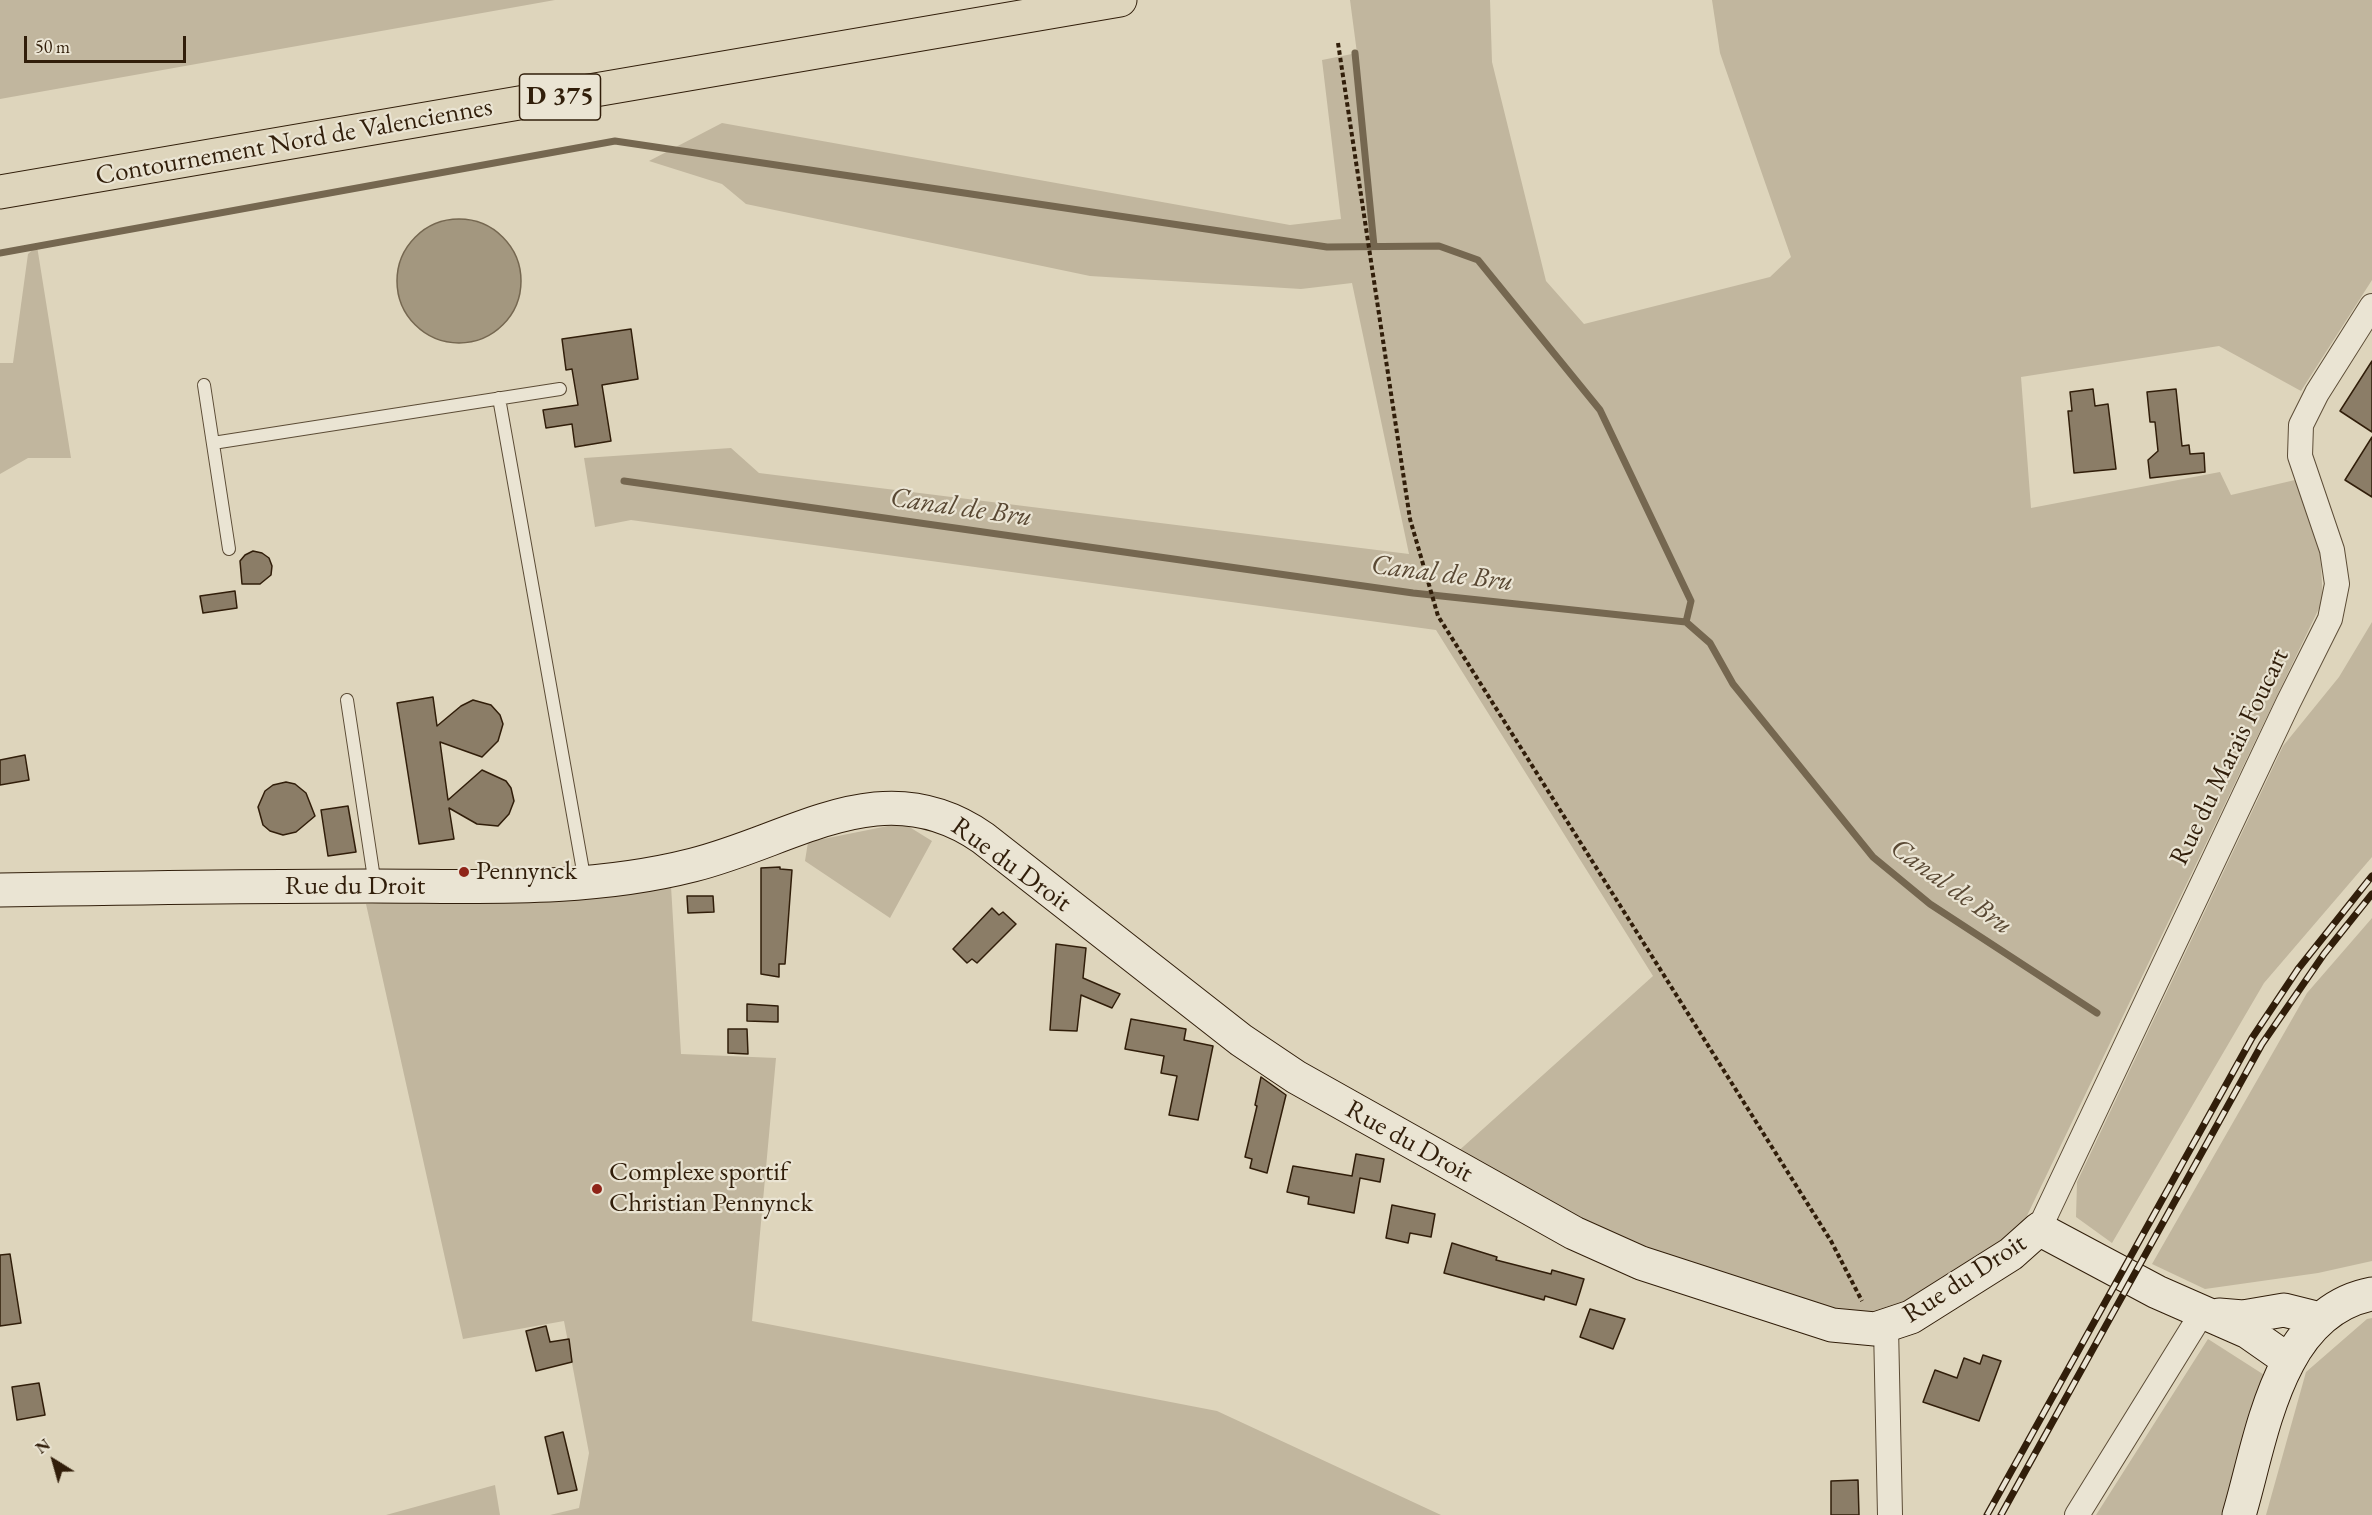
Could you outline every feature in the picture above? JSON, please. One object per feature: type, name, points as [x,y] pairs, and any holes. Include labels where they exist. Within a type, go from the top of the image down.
[{"type":"main road","name":"Contournement Nord de Valenciennes","points":[[0,192],[1120,0]]},
{"type":"street","name":"Rue du Marais Foucart","points":[[2040,1229],[2288,703],[2330,619],[2336,597],[2335,561],[2303,468],[2299,435],[2310,405],[2372,306]]},
{"type":"street","name":"Rue du Droit","points":[[0,890],[375,886],[515,888],[585,883],[633,877],[707,862],[822,820],[861,810],[903,807],[940,815],[963,825],[983,838],[1267,1058],[1325,1095],[1582,1237],[1641,1263],[1832,1325],[1855,1329],[1881,1328],[1911,1317],[2011,1254],[2040,1229],[2157,1292],[2248,1332],[2288,1360]]},
{"type":"street","name":"Rue du Droit","points":[[2202,1313],[2243,1317],[2284,1310],[2345,1305]]},
{"type":"street","points":[[2239,1515],[2278,1381],[2288,1360],[2345,1305]]},
{"type":"street","points":[[2077,1515],[2202,1313]]},
{"type":"street","name":"Rue du Droit","points":[[1881,1328],[1890,1515]]},
{"type":"lane","points":[[204,385],[229,549]]},
{"type":"lane","points":[[213,443],[560,388]]},
{"type":"lane","points":[[499,398],[585,883]]},
{"type":"lane","points":[[347,700],[375,886]]},
{"type":"path","points":[[1338,43],[1373,262],[1410,519],[1434,604],[1458,650],[1831,1241],[1881,1328]]},
{"type":"shaded area","points":[[0,0],[555,0],[0,99]]},
{"type":"shaded area","points":[[1350,0],[1490,0],[1492,62],[1546,281],[1584,324],[1770,277],[1791,257],[1720,53],[1712,0],[2372,0],[2372,280],[2301,391],[2219,346],[2021,377],[2031,508],[2220,472],[2231,495],[2295,480],[2320,551],[2323,600],[2023,1224],[1998,1249],[1924,1296],[1862,1318],[1657,1259],[1454,1155],[1653,976],[1436,630],[631,520],[595,527],[584,458],[731,448],[759,473],[1409,554],[1352,283],[1301,289],[1090,276],[746,204],[722,184],[649,161],[722,123],[1290,225],[1341,219],[1322,60],[1357,53]]},
{"type":"shaded area","points":[[459,219],[483,223],[503,237],[517,257],[521,281],[517,305],[503,325],[483,339],[459,343],[435,339],[415,325],[401,305],[397,281],[401,257],[415,237],[435,223]]},
{"type":"shaded area","points":[[37,246],[71,458],[28,458],[0,474],[0,363],[13,363],[28,254]]},
{"type":"shaded area","points":[[2372,622],[2372,857],[2264,983],[2112,1243],[2076,1217],[2077,1182],[2283,746],[2339,677]]},
{"type":"shaded area","points":[[903,823],[932,841],[890,918],[805,861],[808,842]]},
{"type":"shaded area","name":"Complexe sportif Christian Pennynck","points":[[671,886],[681,1054],[776,1058],[752,1321],[1217,1411],[1441,1515],[550,1515],[579,1508],[589,1453],[564,1321],[463,1339],[366,904]]},
{"type":"shaded area","points":[[2372,918],[2372,1261],[2318,1273],[2205,1289],[2152,1264],[2307,993]]},
{"type":"shaded area","points":[[2372,1318],[2372,1515],[2266,1515],[2306,1372],[2367,1319]]},
{"type":"shaded area","points":[[2208,1339],[2269,1378],[2222,1515],[2096,1515]]},
{"type":"shaded area","points":[[495,1485],[500,1515],[386,1515]]},
{"type":"building","points":[[631,329],[638,379],[602,385],[611,441],[575,447],[572,424],[546,428],[543,410],[578,405],[572,369],[566,370],[562,339]]},
{"type":"building","points":[[2372,361],[2372,432],[2340,411]]},
{"type":"building","points":[[2093,389],[2095,406],[2108,404],[2116,469],[2074,473],[2068,411],[2072,411],[2070,392]]},
{"type":"building","points":[[2176,389],[2182,446],[2189,445],[2190,454],[2204,453],[2205,472],[2150,478],[2148,460],[2158,451],[2155,422],[2150,422],[2147,392]]},
{"type":"building","points":[[2372,437],[2372,497],[2345,480]]},
{"type":"building","points":[[253,551],[269,558],[272,566],[271,575],[260,584],[242,584],[240,561]]},
{"type":"building","points":[[235,591],[237,608],[203,613],[200,596]]},
{"type":"building","points":[[433,697],[437,726],[461,706],[473,700],[491,705],[500,715],[503,724],[498,741],[482,757],[440,742],[448,800],[482,770],[506,781],[511,788],[514,801],[509,814],[498,826],[477,824],[449,808],[454,839],[419,844],[397,703]]},
{"type":"building","points":[[25,755],[29,780],[0,785],[0,760]]},
{"type":"building","points":[[286,782],[295,784],[306,793],[315,816],[296,832],[283,835],[270,831],[263,825],[258,807],[265,791],[273,785]]},
{"type":"building","points":[[348,806],[356,852],[328,856],[321,810]]},
{"type":"building","points":[[780,867],[780,869],[792,870],[785,964],[779,964],[779,977],[761,974],[761,868]]},
{"type":"building","points":[[687,896],[713,896],[714,912],[688,913]]},
{"type":"building","points":[[992,908],[999,915],[1003,912],[1016,924],[977,963],[972,959],[967,963],[953,949]]},
{"type":"building","points":[[1056,944],[1086,948],[1083,978],[1120,994],[1112,1008],[1081,995],[1077,1031],[1050,1030]]},
{"type":"building","points":[[747,1004],[778,1006],[778,1022],[747,1021]]},
{"type":"building","points":[[1131,1019],[1186,1029],[1184,1040],[1213,1046],[1198,1120],[1169,1115],[1177,1076],[1161,1073],[1164,1056],[1125,1049]]},
{"type":"building","points":[[728,1029],[747,1029],[748,1054],[728,1053]]},
{"type":"building","points":[[1261,1077],[1286,1095],[1267,1173],[1250,1168],[1252,1159],[1245,1157]]},
{"type":"building","points":[[1356,1154],[1384,1159],[1380,1182],[1360,1178],[1354,1213],[1308,1204],[1309,1197],[1287,1192],[1293,1166],[1352,1176]]},
{"type":"building","points":[[1392,1205],[1435,1214],[1431,1237],[1410,1233],[1408,1243],[1386,1238]]},
{"type":"building","points":[[1452,1243],[1497,1257],[1496,1260],[1551,1274],[1552,1270],[1584,1279],[1576,1305],[1545,1296],[1544,1300],[1444,1273]]},
{"type":"building","points":[[10,1254],[21,1323],[0,1326],[0,1255]]},
{"type":"building","points":[[1590,1309],[1625,1319],[1613,1349],[1580,1337]]},
{"type":"building","points":[[546,1326],[550,1342],[569,1339],[572,1362],[536,1371],[526,1331]]},
{"type":"building","points":[[1983,1355],[2001,1361],[1979,1421],[1923,1402],[1935,1370],[1957,1378],[1964,1358],[1980,1364]]},
{"type":"building","points":[[39,1383],[45,1415],[17,1420],[12,1387]]},
{"type":"building","points":[[563,1432],[577,1490],[558,1494],[545,1437]]},
{"type":"building","points":[[1858,1480],[1859,1515],[1831,1515],[1831,1481]]},
{"type":"waterway","points":[[1355,53],[1374,246]]},
{"type":"waterway","points":[[0,253],[615,141],[1327,247],[1439,246],[1478,260],[1600,410],[1691,601],[1686,622]]},
{"type":"waterway","name":"Canal de Bru","points":[[624,481],[1413,593],[1686,622],[1710,643],[1733,684],[1873,857],[1930,904],[2097,1013]]},
{"type":"railway","points":[[1987,1515],[2252,1038],[2298,969],[2372,876]]},
{"type":"railway","points":[[2001,1515],[2262,1044],[2324,954],[2372,894]]},
{"type":"place","name":"Pennynck","points":[[464,872]]},
{"type":"place","name":"Complexe sportif Christian Pennynck","points":[[597,1189]]}]
